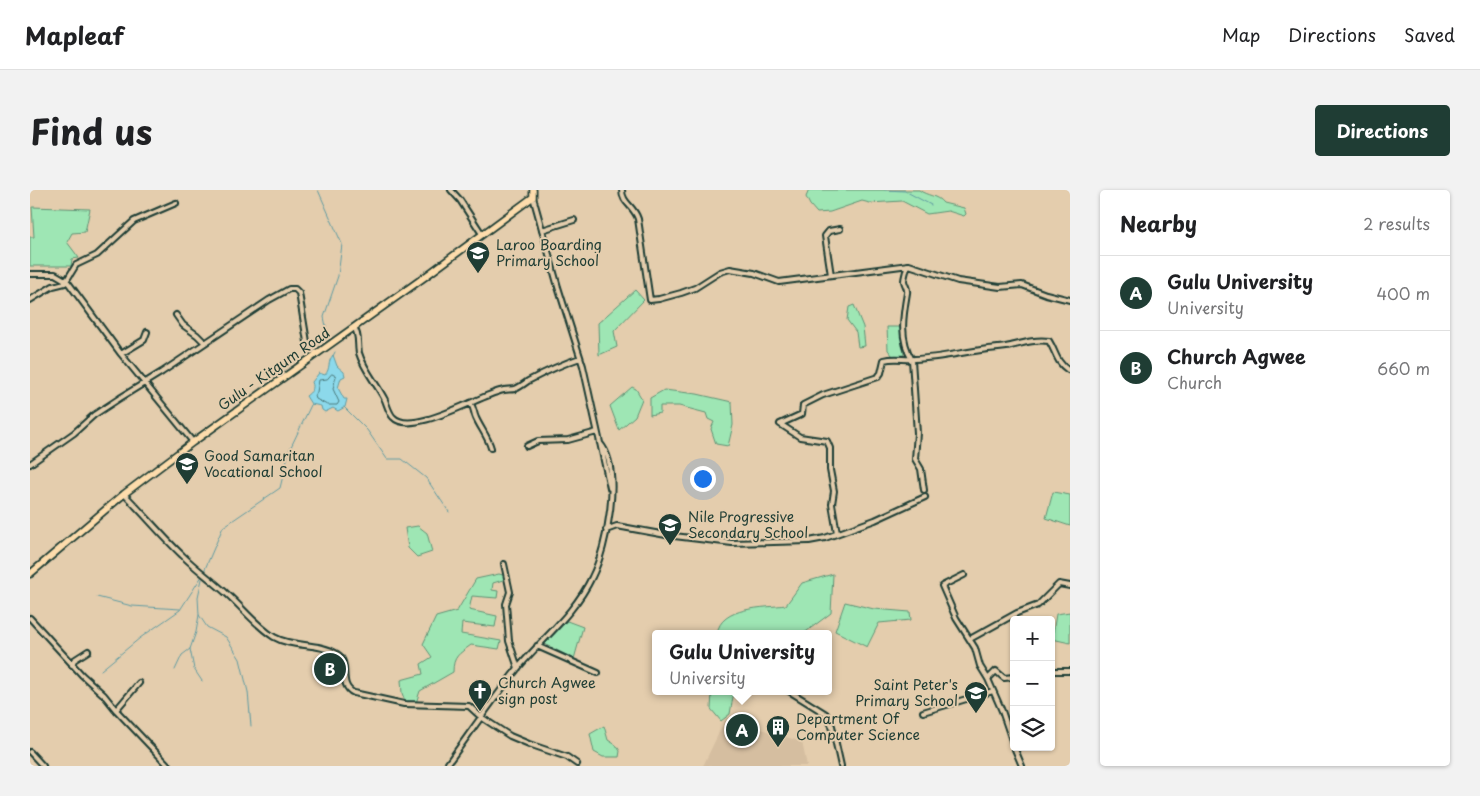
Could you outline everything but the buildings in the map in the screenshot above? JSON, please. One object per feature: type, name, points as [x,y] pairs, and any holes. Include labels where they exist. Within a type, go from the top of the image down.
[{"type":"main road","name":"Gulu - Kitgum Road","points":[[30,574],[124,494],[193,442],[482,234],[533,192]]},
{"type":"street","points":[[451,190],[460,200],[482,234]]},
{"type":"street","points":[[622,190],[624,199],[635,210],[638,219],[650,300],[669,297],[695,288],[720,272],[730,269],[754,273],[779,282],[908,265],[958,281],[995,287],[1022,286],[1070,300]]},
{"type":"street","points":[[446,766],[518,668],[568,615],[583,593],[596,568],[611,501],[612,475],[610,460],[600,443],[580,358],[558,287],[533,192]]},
{"type":"street","points":[[30,300],[53,286],[67,281],[76,265],[86,262],[97,255],[134,221],[176,203]]},
{"type":"street","points":[[542,230],[574,220]]},
{"type":"street","points":[[831,275],[825,236],[829,231],[840,229]]},
{"type":"street","points":[[908,265],[904,281],[907,290],[902,331],[907,352],[912,360],[917,433],[915,459],[921,469],[924,490]]},
{"type":"street","points":[[30,274],[55,274],[67,281],[121,354],[193,442]]},
{"type":"street","points":[[30,464],[74,433],[94,415],[283,292],[292,289],[299,293],[307,342],[316,354]]},
{"type":"street","points":[[176,315],[183,325],[198,335],[205,343]]},
{"type":"street","points":[[354,327],[358,333],[360,354],[366,370],[380,391],[392,416],[396,419],[413,422],[430,419],[498,391],[516,389],[550,370],[580,358]]},
{"type":"street","points":[[121,354],[144,340],[147,332]]},
{"type":"street","points":[[837,533],[832,501],[834,491],[830,470],[830,448],[827,441],[800,438],[780,424],[801,415],[803,405],[823,395],[878,377],[885,360],[902,358],[912,360],[959,355],[1044,340],[1049,341],[1058,361],[1068,370]]},
{"type":"street","points":[[470,403],[475,409],[476,419],[492,448]]},
{"type":"street","points":[[527,446],[538,441],[568,440],[597,432]]},
{"type":"street","points":[[124,494],[183,556],[225,591],[271,635],[287,642],[324,649],[338,654],[342,660],[346,687],[354,694],[404,704],[469,706],[481,717],[510,736],[567,758],[577,764]]},
{"type":"street","points":[[606,530],[617,526],[666,535],[732,543],[809,541],[875,520],[925,497]]},
{"type":"street","points":[[608,517],[617,526]]},
{"type":"street","points":[[504,564],[510,592],[506,604],[509,641],[518,668]]},
{"type":"street","points":[[964,575],[942,586],[948,602],[980,659],[980,666],[988,679],[1010,736]]},
{"type":"street","points":[[970,639],[1017,612],[1038,605],[1059,584],[1070,586]]},
{"type":"street","points":[[30,618],[169,766]]},
{"type":"street","points":[[537,646],[598,673]]},
{"type":"street","points":[[72,664],[74,660],[88,651]]},
{"type":"street","points":[[988,679],[996,671],[1004,678],[1010,677]]},
{"type":"street","points":[[1055,671],[1070,671]]},
{"type":"street","points":[[116,710],[139,683]]},
{"type":"street","points":[[923,712],[993,691]]},
{"type":"street","points":[[796,695],[826,714],[832,726],[841,766]]},
{"type":"street","points":[[1016,751],[1022,766]]},
{"type":"street","points":[[30,752],[43,766]]},
{"type":"shaded area","points":[[726,718],[802,742],[807,766],[703,766]]},
{"type":"green space","points":[[809,190],[919,190],[938,198],[943,203],[964,208],[966,214],[964,216],[948,211],[927,214],[902,201],[870,203],[862,201],[830,212],[817,213],[806,197]]},
{"type":"green space","points":[[32,207],[90,209],[85,232],[72,233],[67,242],[79,258],[72,259],[71,266],[30,266],[30,237],[34,237]]},
{"type":"green space","points":[[635,290],[644,300],[614,331],[617,347],[599,355],[598,323]]},
{"type":"green space","points":[[854,305],[863,327],[865,346],[858,347],[856,332],[847,320],[849,307]]},
{"type":"green space","points":[[887,327],[900,327],[904,355],[893,356],[888,350]]},
{"type":"green space","points":[[632,387],[636,389],[642,399],[635,416],[619,430],[610,406]]},
{"type":"green space","points":[[664,390],[697,394],[732,402],[733,425],[728,446],[716,444],[711,429],[714,422],[708,419],[706,413],[679,406],[660,406],[660,413],[650,415],[650,398]]},
{"type":"green space","points":[[1053,492],[1070,495],[1070,526],[1046,518]]},
{"type":"green space","points":[[418,526],[427,533],[432,552],[417,557],[408,548],[405,528]]},
{"type":"green space","points":[[499,574],[507,576],[503,580],[493,583],[492,590],[498,591],[497,598],[472,596],[469,610],[497,616],[495,627],[462,623],[461,634],[501,641],[499,649],[471,645],[460,653],[454,662],[453,672],[420,691],[416,703],[406,704],[402,693],[401,680],[423,674],[421,664],[432,657],[423,644],[436,617],[457,611],[476,579]]},
{"type":"green space","points":[[833,574],[831,613],[808,630],[718,630],[726,618],[735,613],[756,608],[786,605],[802,583]]},
{"type":"green space","points":[[845,602],[874,609],[910,612],[911,620],[879,623],[867,647],[835,631]]},
{"type":"green space","points":[[1070,612],[1070,643],[1055,640],[1056,614]]},
{"type":"green space","points":[[567,621],[583,627],[574,659],[545,644]]},
{"type":"green space","points":[[712,695],[733,695],[730,714],[721,721],[711,709]]},
{"type":"green space","points":[[604,726],[608,740],[616,745],[620,751],[619,757],[603,757],[594,752],[590,734]]},
{"type":"water","points":[[333,355],[337,366],[344,372],[345,376],[341,378],[338,388],[344,399],[347,399],[345,407],[338,411],[333,408],[325,412],[321,406],[311,404],[306,396],[312,390],[312,382],[319,373],[325,375],[327,372]]},
{"type":"waterway","points":[[318,190],[342,244],[338,276],[324,317],[329,341]]},
{"type":"waterway","points":[[885,190],[905,191],[931,205]]},
{"type":"waterway","points":[[333,356],[335,352]]},
{"type":"waterway","points":[[101,670],[140,638],[180,610],[202,576],[223,527],[280,488],[289,451],[312,403]]},
{"type":"waterway","points":[[344,407],[367,430],[387,459],[402,459],[426,478],[449,512]]},
{"type":"waterway","points":[[202,579],[198,597],[199,615],[207,627],[226,637],[240,659],[248,692],[251,726]]},
{"type":"waterway","points":[[97,597],[132,606],[180,609]]},
{"type":"waterway","points":[[175,670],[182,655],[190,649],[199,615]]},
{"type":"waterway","points":[[190,649],[194,669],[202,681]]},
{"type":"place","name":"Laroo Boarding Primary School","points":[[478,274]]},
{"type":"place","name":"Good Samaritan Vocational School","points":[[187,485]]},
{"type":"place","name":"Nile Progressive Secondary School","points":[[670,546]]},
{"type":"place","name":"Church Agwee","points":[[330,669]]},
{"type":"place","name":"Church Agwee sign post","points":[[480,712]]},
{"type":"place","name":"Saint Peter's Primary School","points":[[976,714]]},
{"type":"place","name":"Gulu University","points":[[742,730]]},
{"type":"place","name":"Department Of Computer Science","points":[[778,748]]}]
